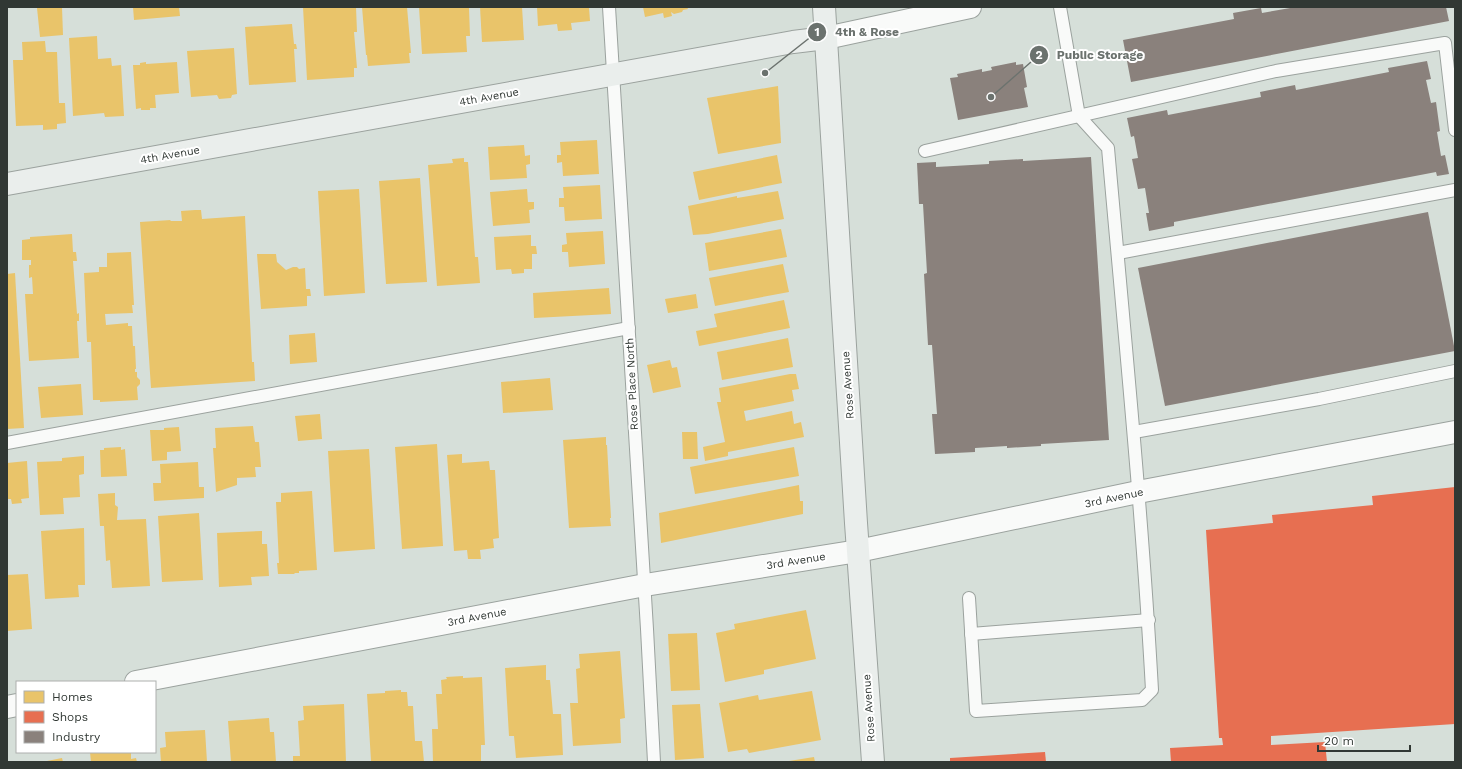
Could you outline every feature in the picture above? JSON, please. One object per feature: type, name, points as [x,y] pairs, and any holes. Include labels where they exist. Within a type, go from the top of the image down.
[{"type":"street","name":"Rose Avenue","points":[[824,7],[858,551],[873,762]]},
{"type":"street","name":"4th Avenue","points":[[7,184],[793,42],[826,38],[970,7]]},
{"type":"street","name":"3rd Avenue","points":[[141,681],[644,585],[858,551],[1138,492],[1455,432]]},
{"type":"lane","name":"Rose Place North","points":[[609,7],[654,762]]},
{"type":"lane","points":[[968,598],[976,711],[1142,700],[1152,690],[1134,432],[1108,148],[1079,116],[1060,7]]},
{"type":"lane","points":[[925,151],[1276,71],[1445,43],[1455,130]]},
{"type":"lane","points":[[1118,253],[1455,190]]},
{"type":"lane","points":[[7,443],[629,328]]},
{"type":"lane","points":[[1134,432],[1320,399],[1455,371]]},
{"type":"lane","points":[[971,634],[1148,620]]},
{"type":"building: Homes","points":[[62,7],[63,35],[40,37],[37,8]]},
{"type":"building: Homes","points":[[133,7],[179,7],[180,16],[134,20]]},
{"type":"building: Homes","points":[[303,7],[356,7],[357,32],[354,32],[357,68],[354,68],[354,77],[307,80]]},
{"type":"building: Homes","points":[[362,7],[407,7],[411,53],[409,53],[410,63],[368,66]]},
{"type":"building: Homes","points":[[419,7],[469,7],[470,36],[466,36],[467,52],[422,54]]},
{"type":"building: Homes","points":[[480,7],[522,7],[524,40],[482,42]]},
{"type":"building: Homes","points":[[537,7],[589,7],[590,21],[571,23],[572,30],[558,31],[557,24],[538,26]]},
{"type":"building: Homes","points":[[643,7],[687,7],[688,9],[674,14],[671,12],[672,16],[664,18],[663,13],[645,17]]},
{"type":"building: Homes","points":[[292,24],[294,44],[296,44],[297,49],[294,49],[296,82],[249,85],[245,27]]},
{"type":"building: Homes","points":[[97,36],[98,59],[111,58],[112,66],[121,65],[124,116],[105,117],[104,113],[73,116],[69,38]]},
{"type":"building: Homes","points":[[45,41],[46,52],[57,52],[59,103],[65,103],[66,123],[57,124],[57,129],[43,130],[43,125],[16,126],[13,60],[23,60],[22,42]]},
{"type":"building: Homes","points":[[234,48],[237,94],[232,95],[231,98],[219,99],[217,95],[191,97],[187,51]]},
{"type":"building: Homes","points":[[146,62],[146,64],[177,62],[179,93],[155,95],[156,108],[141,110],[141,108],[136,109],[133,65],[140,65],[140,63]]},
{"type":"building: Homes","points":[[778,86],[781,143],[718,154],[707,98]]},
{"type":"building: Homes","points":[[597,140],[599,174],[563,176],[562,162],[557,163],[557,155],[561,155],[560,142]]},
{"type":"building: Homes","points":[[524,145],[525,156],[530,155],[530,164],[526,165],[527,178],[490,180],[488,147]]},
{"type":"building: Homes","points":[[777,155],[782,183],[699,200],[693,172]]},
{"type":"building: Homes","points":[[464,158],[464,162],[468,162],[475,257],[478,257],[480,283],[437,286],[428,165],[453,163],[452,159]]},
{"type":"building: Homes","points":[[420,178],[427,282],[386,284],[379,181]]},
{"type":"building: Homes","points":[[600,185],[602,219],[565,221],[564,207],[559,207],[559,198],[564,198],[563,187]]},
{"type":"building: Homes","points":[[359,189],[365,293],[324,296],[318,191]]},
{"type":"building: Homes","points":[[527,189],[528,202],[534,202],[534,209],[529,210],[530,223],[493,226],[490,192]]},
{"type":"building: Homes","points":[[778,191],[784,219],[708,234],[693,235],[688,206],[737,196],[737,198]]},
{"type":"building: Homes","points":[[201,210],[202,219],[245,216],[252,362],[254,362],[255,381],[151,388],[140,222],[171,220],[170,221],[182,221],[181,211]]},
{"type":"building: Homes","points":[[781,229],[787,257],[709,271],[705,243]]},
{"type":"building: Homes","points":[[603,231],[605,264],[569,267],[568,252],[562,252],[562,245],[567,244],[566,233]]},
{"type":"building: Homes","points":[[72,234],[73,252],[76,252],[77,261],[73,261],[77,314],[79,313],[79,321],[77,321],[79,358],[29,361],[25,294],[33,294],[32,277],[29,278],[29,265],[31,265],[31,260],[22,260],[22,240],[30,239],[30,237]]},
{"type":"building: Homes","points":[[531,235],[531,246],[536,246],[537,254],[532,254],[532,269],[524,269],[524,273],[512,274],[511,269],[496,270],[494,237]]},
{"type":"building: Homes","points":[[131,252],[134,305],[132,305],[133,313],[105,314],[106,325],[128,323],[128,326],[132,326],[133,346],[135,346],[135,372],[137,372],[137,377],[140,380],[140,384],[137,387],[138,400],[100,402],[100,400],[93,400],[91,342],[87,342],[84,273],[99,272],[99,267],[107,267],[107,253]]},
{"type":"building: Homes","points":[[257,254],[276,254],[277,262],[286,270],[293,267],[297,267],[299,269],[305,268],[306,289],[310,289],[311,296],[307,296],[307,306],[261,309]]},
{"type":"building: Homes","points":[[783,264],[789,292],[715,306],[709,278]]},
{"type":"building: Homes","points":[[15,273],[24,428],[7,429],[7,274]]},
{"type":"building: Homes","points":[[609,288],[611,314],[534,318],[533,293]]},
{"type":"building: Homes","points":[[696,294],[698,308],[668,313],[665,299]]},
{"type":"building: Homes","points":[[784,300],[790,328],[699,346],[696,331],[717,327],[714,314]]},
{"type":"building: Homes","points":[[315,333],[317,362],[290,364],[289,335]]},
{"type":"building: Homes","points":[[788,338],[793,367],[722,380],[717,352]]},
{"type":"building: Homes","points":[[670,360],[672,368],[677,367],[681,387],[653,393],[647,365]]},
{"type":"building: Homes","points":[[796,374],[799,389],[792,390],[794,401],[744,411],[746,421],[792,411],[794,424],[801,422],[804,437],[728,452],[728,456],[705,461],[703,447],[725,442],[717,402],[721,402],[719,388]]},
{"type":"building: Homes","points":[[550,378],[553,410],[503,413],[501,382]]},
{"type":"building: Homes","points":[[81,384],[83,415],[41,418],[38,387]]},
{"type":"building: Homes","points":[[320,414],[322,439],[298,441],[295,416]]},
{"type":"building: Homes","points":[[253,426],[255,442],[259,442],[261,467],[255,467],[256,477],[237,478],[237,485],[216,492],[213,448],[216,448],[215,428]]},
{"type":"building: Homes","points":[[179,427],[181,451],[167,452],[167,460],[152,461],[150,430],[164,430],[164,428]]},
{"type":"building: Homes","points":[[682,432],[697,432],[698,459],[683,459]]},
{"type":"building: Homes","points":[[606,437],[611,526],[569,528],[563,440]]},
{"type":"building: Homes","points":[[437,444],[443,546],[402,549],[395,447]]},
{"type":"building: Homes","points":[[121,447],[121,450],[125,449],[127,476],[101,477],[100,450],[104,450],[104,448]]},
{"type":"building: Homes","points":[[794,447],[799,476],[695,494],[690,467]]},
{"type":"building: Homes","points":[[369,449],[375,549],[334,552],[328,451]]},
{"type":"building: Homes","points":[[462,454],[462,463],[489,461],[490,470],[495,470],[499,538],[493,539],[494,548],[480,550],[481,559],[468,559],[467,550],[454,551],[447,455]]},
{"type":"building: Homes","points":[[84,456],[84,474],[79,475],[80,497],[63,498],[64,514],[40,515],[37,462],[62,461],[62,458]]},
{"type":"building: Homes","points":[[27,461],[29,498],[21,499],[22,503],[12,504],[11,499],[7,499],[7,463]]},
{"type":"building: Homes","points":[[198,462],[199,487],[204,487],[204,498],[154,501],[153,483],[161,483],[160,464]]},
{"type":"building: Homes","points":[[799,485],[800,501],[803,501],[803,514],[661,543],[659,513]]},
{"type":"building: Homes","points":[[312,491],[317,570],[299,571],[299,573],[294,574],[278,574],[277,563],[279,563],[276,502],[281,502],[281,493]]},
{"type":"building: Homes","points":[[115,493],[115,505],[118,507],[117,520],[146,519],[150,586],[112,588],[110,560],[106,561],[104,526],[100,526],[98,494]]},
{"type":"building: Homes","points":[[199,513],[203,580],[162,582],[158,516]]},
{"type":"building: Homes","points":[[84,528],[85,585],[78,585],[79,597],[45,599],[41,531]]},
{"type":"building: Homes","points":[[262,531],[262,544],[267,544],[269,576],[251,577],[252,585],[219,587],[217,533]]},
{"type":"building: Homes","points":[[28,574],[32,629],[7,631],[7,575]]},
{"type":"building: Homes","points":[[806,610],[816,659],[764,670],[764,674],[725,682],[716,633],[735,629],[734,624]]},
{"type":"building: Homes","points":[[697,633],[700,690],[671,691],[668,634]]},
{"type":"building: Homes","points":[[620,651],[625,718],[620,719],[621,743],[573,746],[570,703],[578,703],[576,669],[580,668],[579,654]]},
{"type":"building: Homes","points":[[546,665],[546,680],[550,680],[553,714],[561,714],[563,755],[516,758],[514,736],[509,736],[505,668]]},
{"type":"building: Homes","points":[[463,676],[463,678],[482,677],[485,745],[481,745],[481,762],[433,762],[432,729],[438,729],[436,694],[442,694],[441,680],[447,679],[446,677]]},
{"type":"building: Homes","points":[[401,690],[401,692],[407,692],[408,706],[413,706],[415,741],[422,741],[424,762],[371,761],[367,694]]},
{"type":"building: Homes","points":[[812,691],[821,740],[749,753],[747,749],[728,752],[719,703],[758,695],[759,700]]},
{"type":"building: Homes","points":[[344,704],[346,762],[293,762],[293,756],[300,756],[298,721],[304,720],[303,706]]},
{"type":"building: Homes","points":[[700,704],[704,758],[675,760],[672,705]]},
{"type":"building: Homes","points":[[269,718],[270,732],[274,732],[276,762],[231,762],[228,721]]},
{"type":"building: Homes","points":[[205,730],[207,762],[161,762],[160,748],[166,747],[165,732]]},
{"type":"building: Homes","points":[[90,753],[131,753],[131,759],[136,758],[137,762],[91,762]]},
{"type":"building: Homes","points":[[814,757],[815,762],[789,762],[789,761]]},
{"type":"building: Homes","points":[[62,758],[63,762],[47,762],[47,761]]},
{"type":"building: Shops","points":[[1455,487],[1455,724],[1271,736],[1271,745],[1325,742],[1327,762],[1171,762],[1170,748],[1223,745],[1222,738],[1219,738],[1206,530],[1273,523],[1272,515],[1373,505],[1372,496]]},
{"type":"building: Shops","points":[[1045,752],[1046,762],[950,762],[950,758]]},
{"type":"building: Industry","points":[[1296,7],[1446,7],[1449,21],[1131,82],[1123,40],[1234,19],[1233,13],[1261,8],[1262,13]]},
{"type":"building: Industry","points":[[1427,61],[1431,79],[1426,80],[1431,103],[1436,102],[1440,131],[1437,132],[1441,156],[1445,155],[1449,174],[1437,176],[1436,172],[1174,222],[1174,226],[1149,231],[1146,213],[1149,213],[1145,188],[1138,189],[1132,159],[1138,158],[1134,136],[1131,137],[1127,118],[1167,110],[1168,115],[1261,97],[1260,92],[1295,85],[1296,90],[1389,72],[1388,68]]},
{"type":"building: Industry","points":[[1016,62],[1016,65],[1023,64],[1027,87],[1024,88],[1028,107],[958,120],[950,78],[958,77],[957,74],[982,69],[982,72],[992,70],[991,67]]},
{"type":"building: Industry","points":[[1091,157],[1109,440],[1041,444],[1041,446],[975,448],[975,452],[935,454],[932,414],[937,414],[932,345],[928,345],[924,274],[927,273],[923,204],[919,204],[917,163],[936,162],[936,167],[989,164],[989,161],[1023,159],[1023,161]]},
{"type":"building: Industry","points":[[1428,212],[1455,351],[1165,406],[1138,268]]},
{"type":"place","name":"4th & Rose","points":[[765,73]]},
{"type":"place","name":"Public Storage","points":[[991,97]]}]
